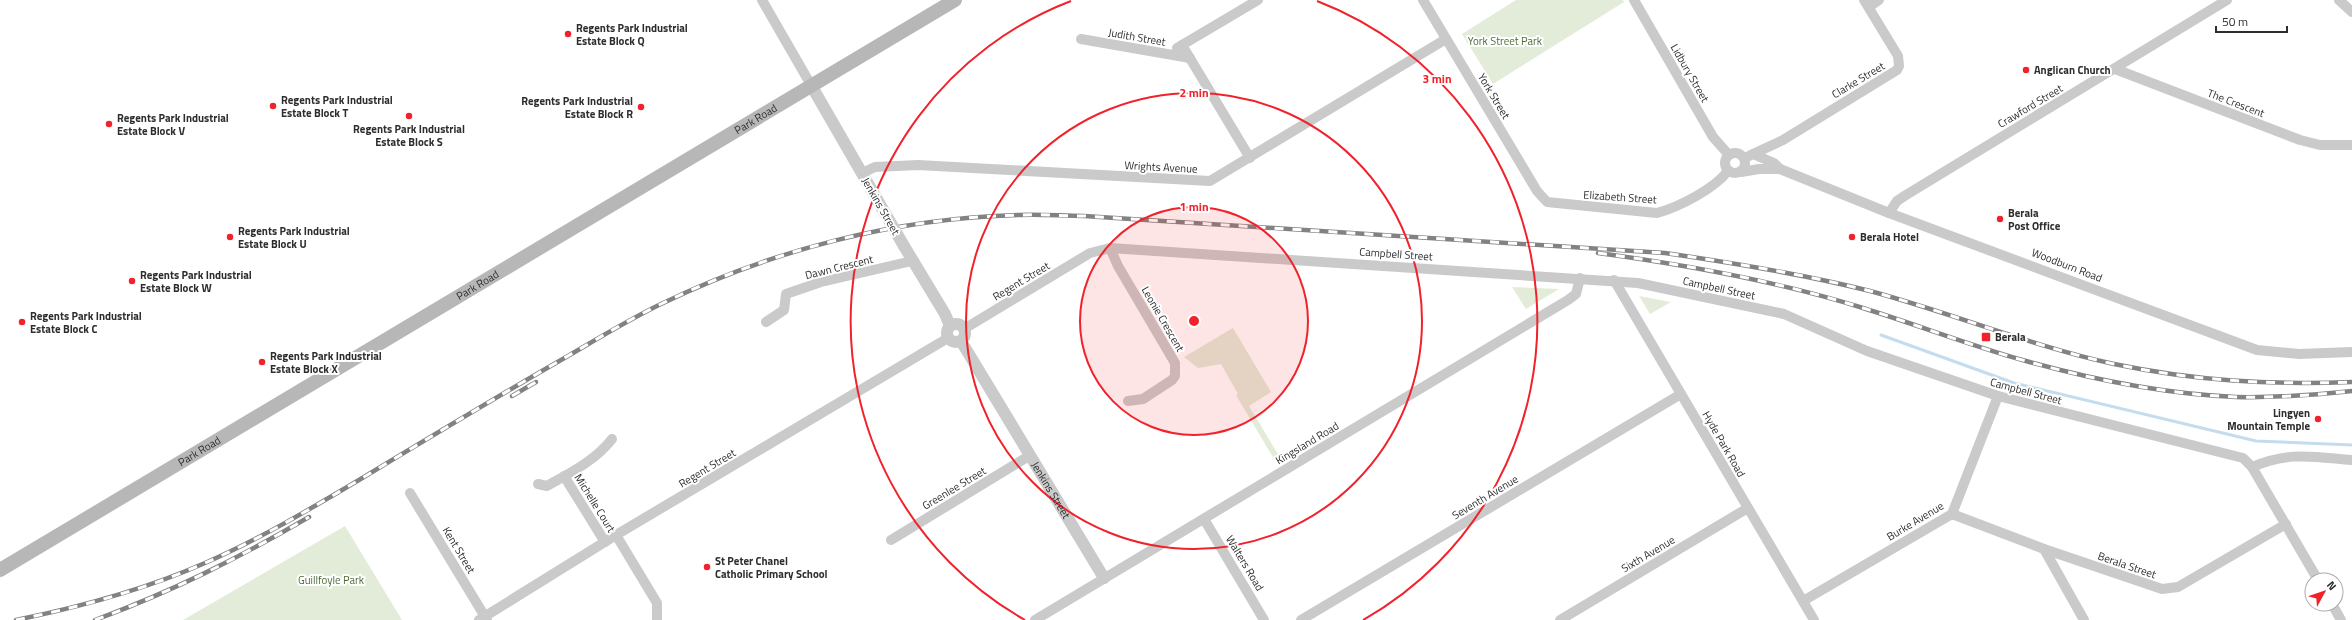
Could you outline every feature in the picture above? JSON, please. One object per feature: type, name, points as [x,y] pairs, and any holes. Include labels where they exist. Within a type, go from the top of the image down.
[{"type":"main road","name":"Park Road","points":[[0,570],[387,341],[811,85],[955,0]]},
{"type":"street","points":[[762,0],[811,85]]},
{"type":"street","points":[[1167,54],[1258,0]]},
{"type":"street","name":"York Street","points":[[1423,0],[1537,191],[1547,202]]},
{"type":"street","name":"Lidbury Street","points":[[1634,0],[1713,137],[1729,154]]},
{"type":"street","points":[[1867,3],[1879,0]]},
{"type":"street","name":"Crawford Street","points":[[1889,213],[1897,201],[1906,195],[2227,0]]},
{"type":"street","points":[[2339,0],[2352,12]]},
{"type":"street","name":"Clarke Street","points":[[1748,156],[1783,140],[1897,70],[1899,66],[1898,56],[1867,3]]},
{"type":"street","name":"Judith Street","points":[[1081,39],[1190,58]]},
{"type":"street","name":"Wrights Avenue","points":[[862,173],[875,167],[918,165],[1203,182],[1215,179],[1446,40]]},
{"type":"street","points":[[1182,45],[1250,158]]},
{"type":"street","name":"The Crescent","points":[[2115,69],[2300,140],[2320,145],[2352,145]]},
{"type":"street","name":"Jenkins Street","points":[[811,85],[912,261],[945,314],[950,326]]},
{"type":"street","name":"Clarke Street","points":[[1777,166],[1773,154],[1783,140]]},
{"type":"street","points":[[1736,153],[1748,156],[1741,172],[1736,174],[1728,172],[1724,164],[1729,154],[1736,153]]},
{"type":"street","name":"Woodburn Road","points":[[1748,156],[1777,166],[1889,213],[2257,350],[2283,354],[2352,352]]},
{"type":"street","name":"Woodburn Road","points":[[1741,172],[1777,166]]},
{"type":"street","name":"Elizabeth Street","points":[[1547,202],[1657,213],[1671,209],[1704,190],[1723,178],[1728,172]]},
{"type":"street","name":"Campbell Street","points":[[1090,253],[1110,248],[1614,280],[1646,284],[1784,314],[1873,353],[1998,396],[2238,456],[2246,460],[2252,467],[2313,572]]},
{"type":"street","name":"Leonie Crescent","points":[[1110,248],[1118,266],[1175,363],[1176,370],[1175,376],[1143,400],[1128,401]]},
{"type":"street","name":"Regent Street","points":[[963,335],[1090,253]]},
{"type":"street","name":"Dawn Crescent","points":[[766,322],[784,310],[786,294],[820,282],[912,261]]},
{"type":"street","name":"Kingsland Road","points":[[1035,620],[1568,300],[1576,294],[1580,278]]},
{"type":"street","name":"Hyde Park Road","points":[[1614,280],[1814,620]]},
{"type":"street","points":[[958,324],[963,335],[952,342],[948,338],[947,332],[950,326],[958,324]]},
{"type":"street","name":"Jenkins Street","points":[[963,335],[1029,456],[1104,578]]},
{"type":"street","name":"Regent Street","points":[[484,619],[616,535],[948,338]]},
{"type":"street","name":"Seventh Avenue","points":[[1301,620],[1681,394]]},
{"type":"street","name":"Burke Avenue","points":[[1803,601],[1952,514],[1998,396]]},
{"type":"street","name":"Michelle Court","points":[[538,484],[547,486],[564,476],[602,452],[612,440]]},
{"type":"street","points":[[2252,467],[2280,457],[2294,455],[2352,460]]},
{"type":"street","name":"Greenlee Street","points":[[891,540],[1029,456]]},
{"type":"street","name":"Michelle Court","points":[[564,476],[605,542]]},
{"type":"street","name":"Kent Street","points":[[410,493],[484,619]]},
{"type":"street","name":"Sixth Avenue","points":[[1560,620],[1748,508]]},
{"type":"street","name":"Berala Street","points":[[1952,514],[2044,549],[2162,589],[2178,587],[2286,524]]},
{"type":"street","name":"Walters Road","points":[[1204,519],[1264,620]]},
{"type":"street","points":[[616,535],[657,603],[657,620]]},
{"type":"street","points":[[2044,549],[2084,620]]},
{"type":"green space","name":"York Street Park","points":[[1516,0],[1623,0],[1624,2],[1493,84],[1462,34]]},
{"type":"green space","points":[[1512,287],[1559,289],[1526,309]]},
{"type":"green space","points":[[1639,296],[1671,302],[1650,314]]},
{"type":"green space","points":[[1233,328],[1271,392],[1249,406],[1279,456],[1274,459],[1236,395],[1238,394],[1221,364],[1198,368],[1184,357]]},
{"type":"green space","name":"Guillfoyle Park","points":[[345,526],[402,620],[183,620]]},
{"type":"waterway","points":[[1881,335],[2014,383],[2256,441],[2352,445]]},
{"type":"railway","points":[[16,620],[112,597],[182,573],[225,554],[305,512],[620,326],[661,304],[703,285],[746,268],[836,240],[881,230],[974,217],[1028,215],[1084,216],[1665,253],[1768,269],[1870,291],[2083,357],[2144,370],[2203,378],[2262,382],[2352,382]]},
{"type":"railway","points":[[1598,253],[1732,275],[1831,298],[2005,355],[2052,368],[2130,385],[2183,393],[2236,397],[2294,396],[2352,391]]},
{"type":"railway","points":[[512,396],[536,382]]},
{"type":"railway","points":[[95,620],[178,586],[256,547],[309,517]]},
{"type":"place","name":"Regents Park Industrial Estate Block Q","points":[[568,34]]},
{"type":"place","name":"Anglican Church","points":[[2026,70]]},
{"type":"place","name":"Regents Park Industrial Estate Block T","points":[[273,106]]},
{"type":"place","name":"Regents Park Industrial Estate Block R","points":[[641,107]]},
{"type":"place","name":"Regents Park Industrial Estate Block S","points":[[409,116]]},
{"type":"place","name":"Regents Park Industrial Estate Block V","points":[[109,124]]},
{"type":"place","name":"Berala Post Office","points":[[2000,219]]},
{"type":"place","name":"Regents Park Industrial Estate Block U","points":[[230,237]]},
{"type":"place","name":"Berala Hotel","points":[[1852,237]]},
{"type":"place","name":"Regents Park Industrial Estate Block W","points":[[132,281]]},
{"type":"place","name":"Regents Park Industrial Estate Block C","points":[[22,322]]},
{"type":"place","name":"Berala","points":[[1986,337]]},
{"type":"place","name":"Regents Park Industrial Estate Block X","points":[[262,362]]},
{"type":"place","name":"Lingyen Mountain Temple","points":[[2318,419]]},
{"type":"place","name":"St Peter Chanel Catholic Primary School","points":[[707,567]]}]
